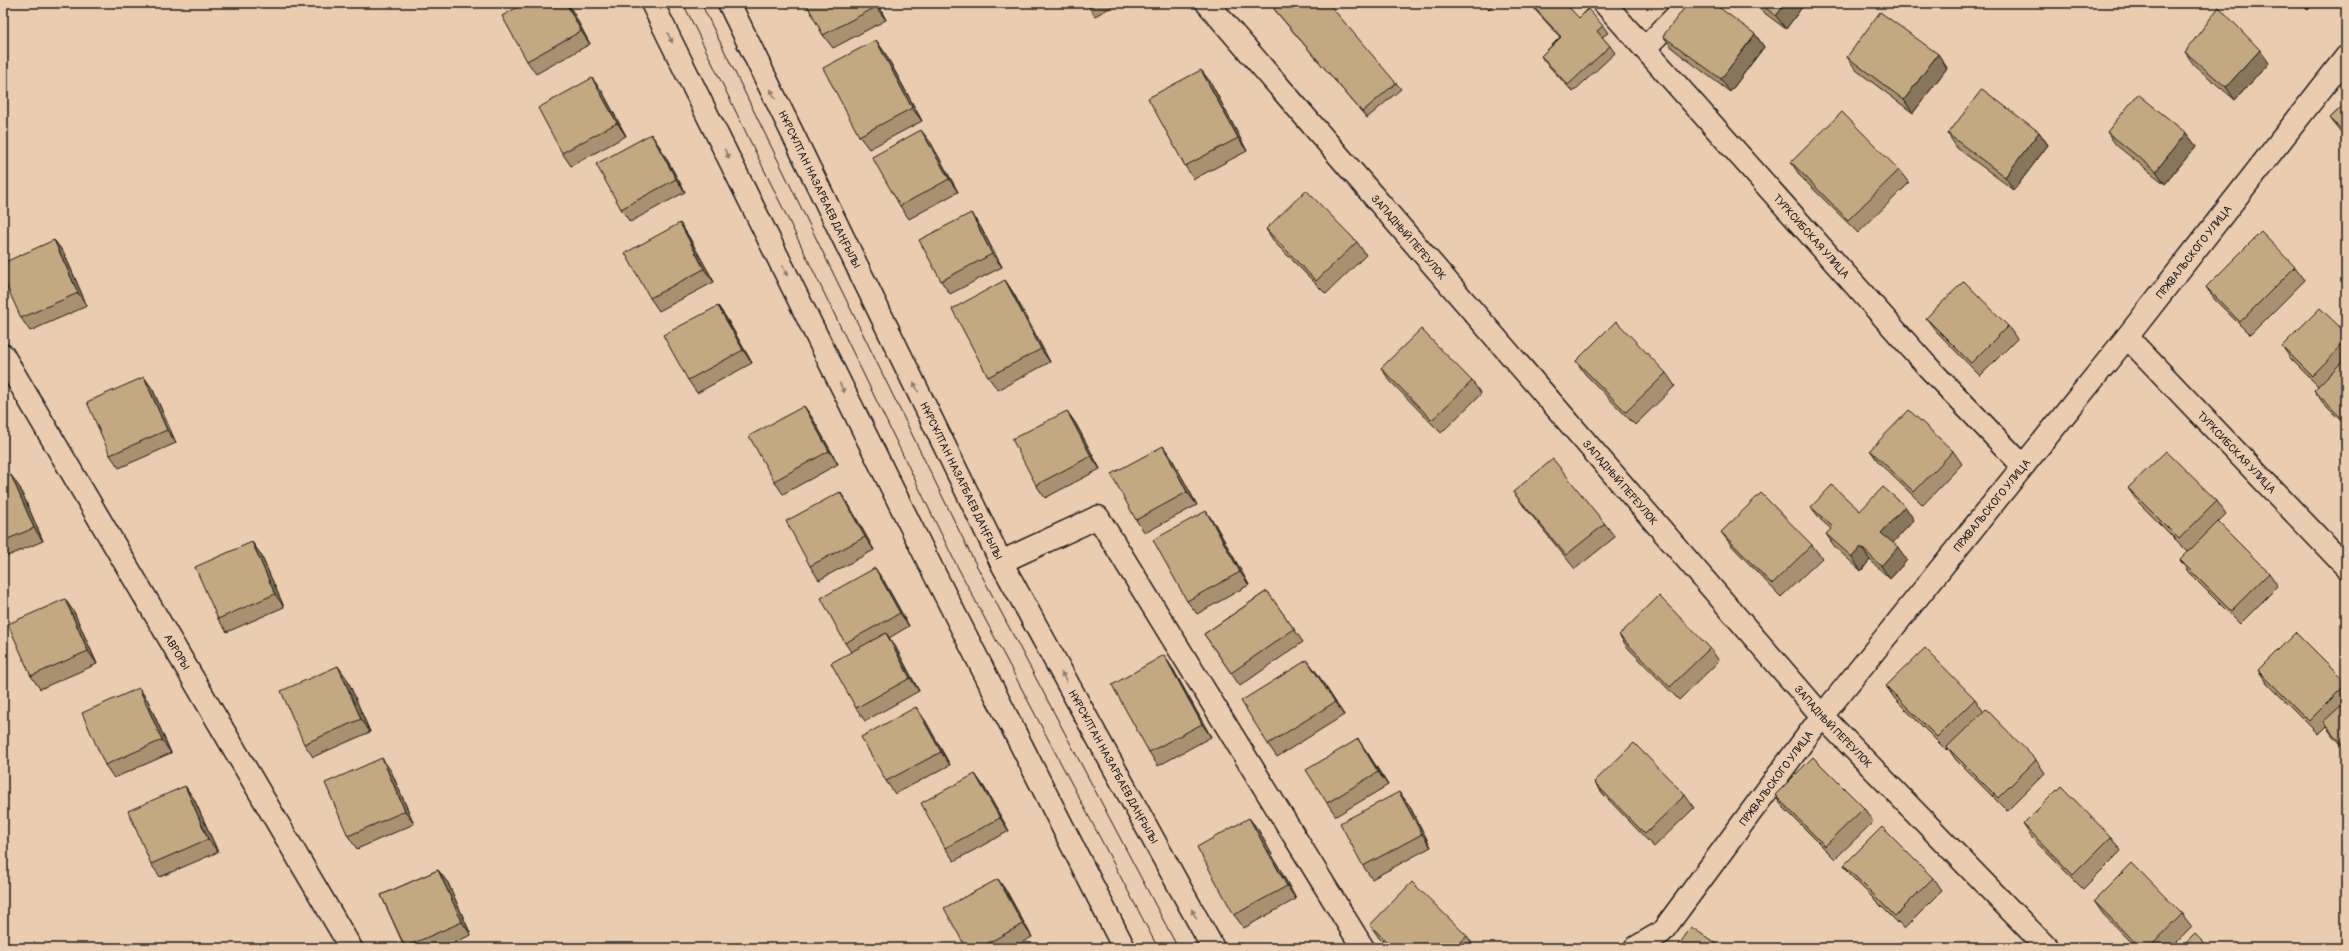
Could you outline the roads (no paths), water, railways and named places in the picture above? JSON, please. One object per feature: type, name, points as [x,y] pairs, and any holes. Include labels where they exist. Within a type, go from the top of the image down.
[{"type":"main road","points":[[652,3],[935,575],[1124,948]]},
{"type":"main road","name":"НҰРСҰЛТАН НАЗАРБАЕВ ДАҢҒЫЛЫ","points":[[729,3],[1001,562],[1213,948]]},
{"type":"main road","name":"ЗАПАДНЫЙ ПЕРЕУЛОК","points":[[1207,3],[1822,716],[2047,948]]},
{"type":"main road","name":"ТУРКСИБСКАЯ УЛИЦА","points":[[1604,3],[1926,366],[2023,466]]},
{"type":"main road","points":[[1645,48],[1689,3]]},
{"type":"main road","name":"ПРЖВАЛЬСКОГО УЛИЦА","points":[[1635,948],[1662,932],[1822,716],[2127,337],[2346,57]]},
{"type":"main road","name":"ТУРКСИБСКАЯ УЛИЦА","points":[[2127,337],[2346,567]]},
{"type":"main road","name":"АВРОРЫ","points":[[3,355],[351,948]]},
{"type":"main road","points":[[1001,562],[1098,517],[1363,948]]},
{"type":"tram line","points":[[683,3],[954,560],[1158,948]]},
{"type":"tram line","points":[[701,3],[971,555],[1178,948]]}]
